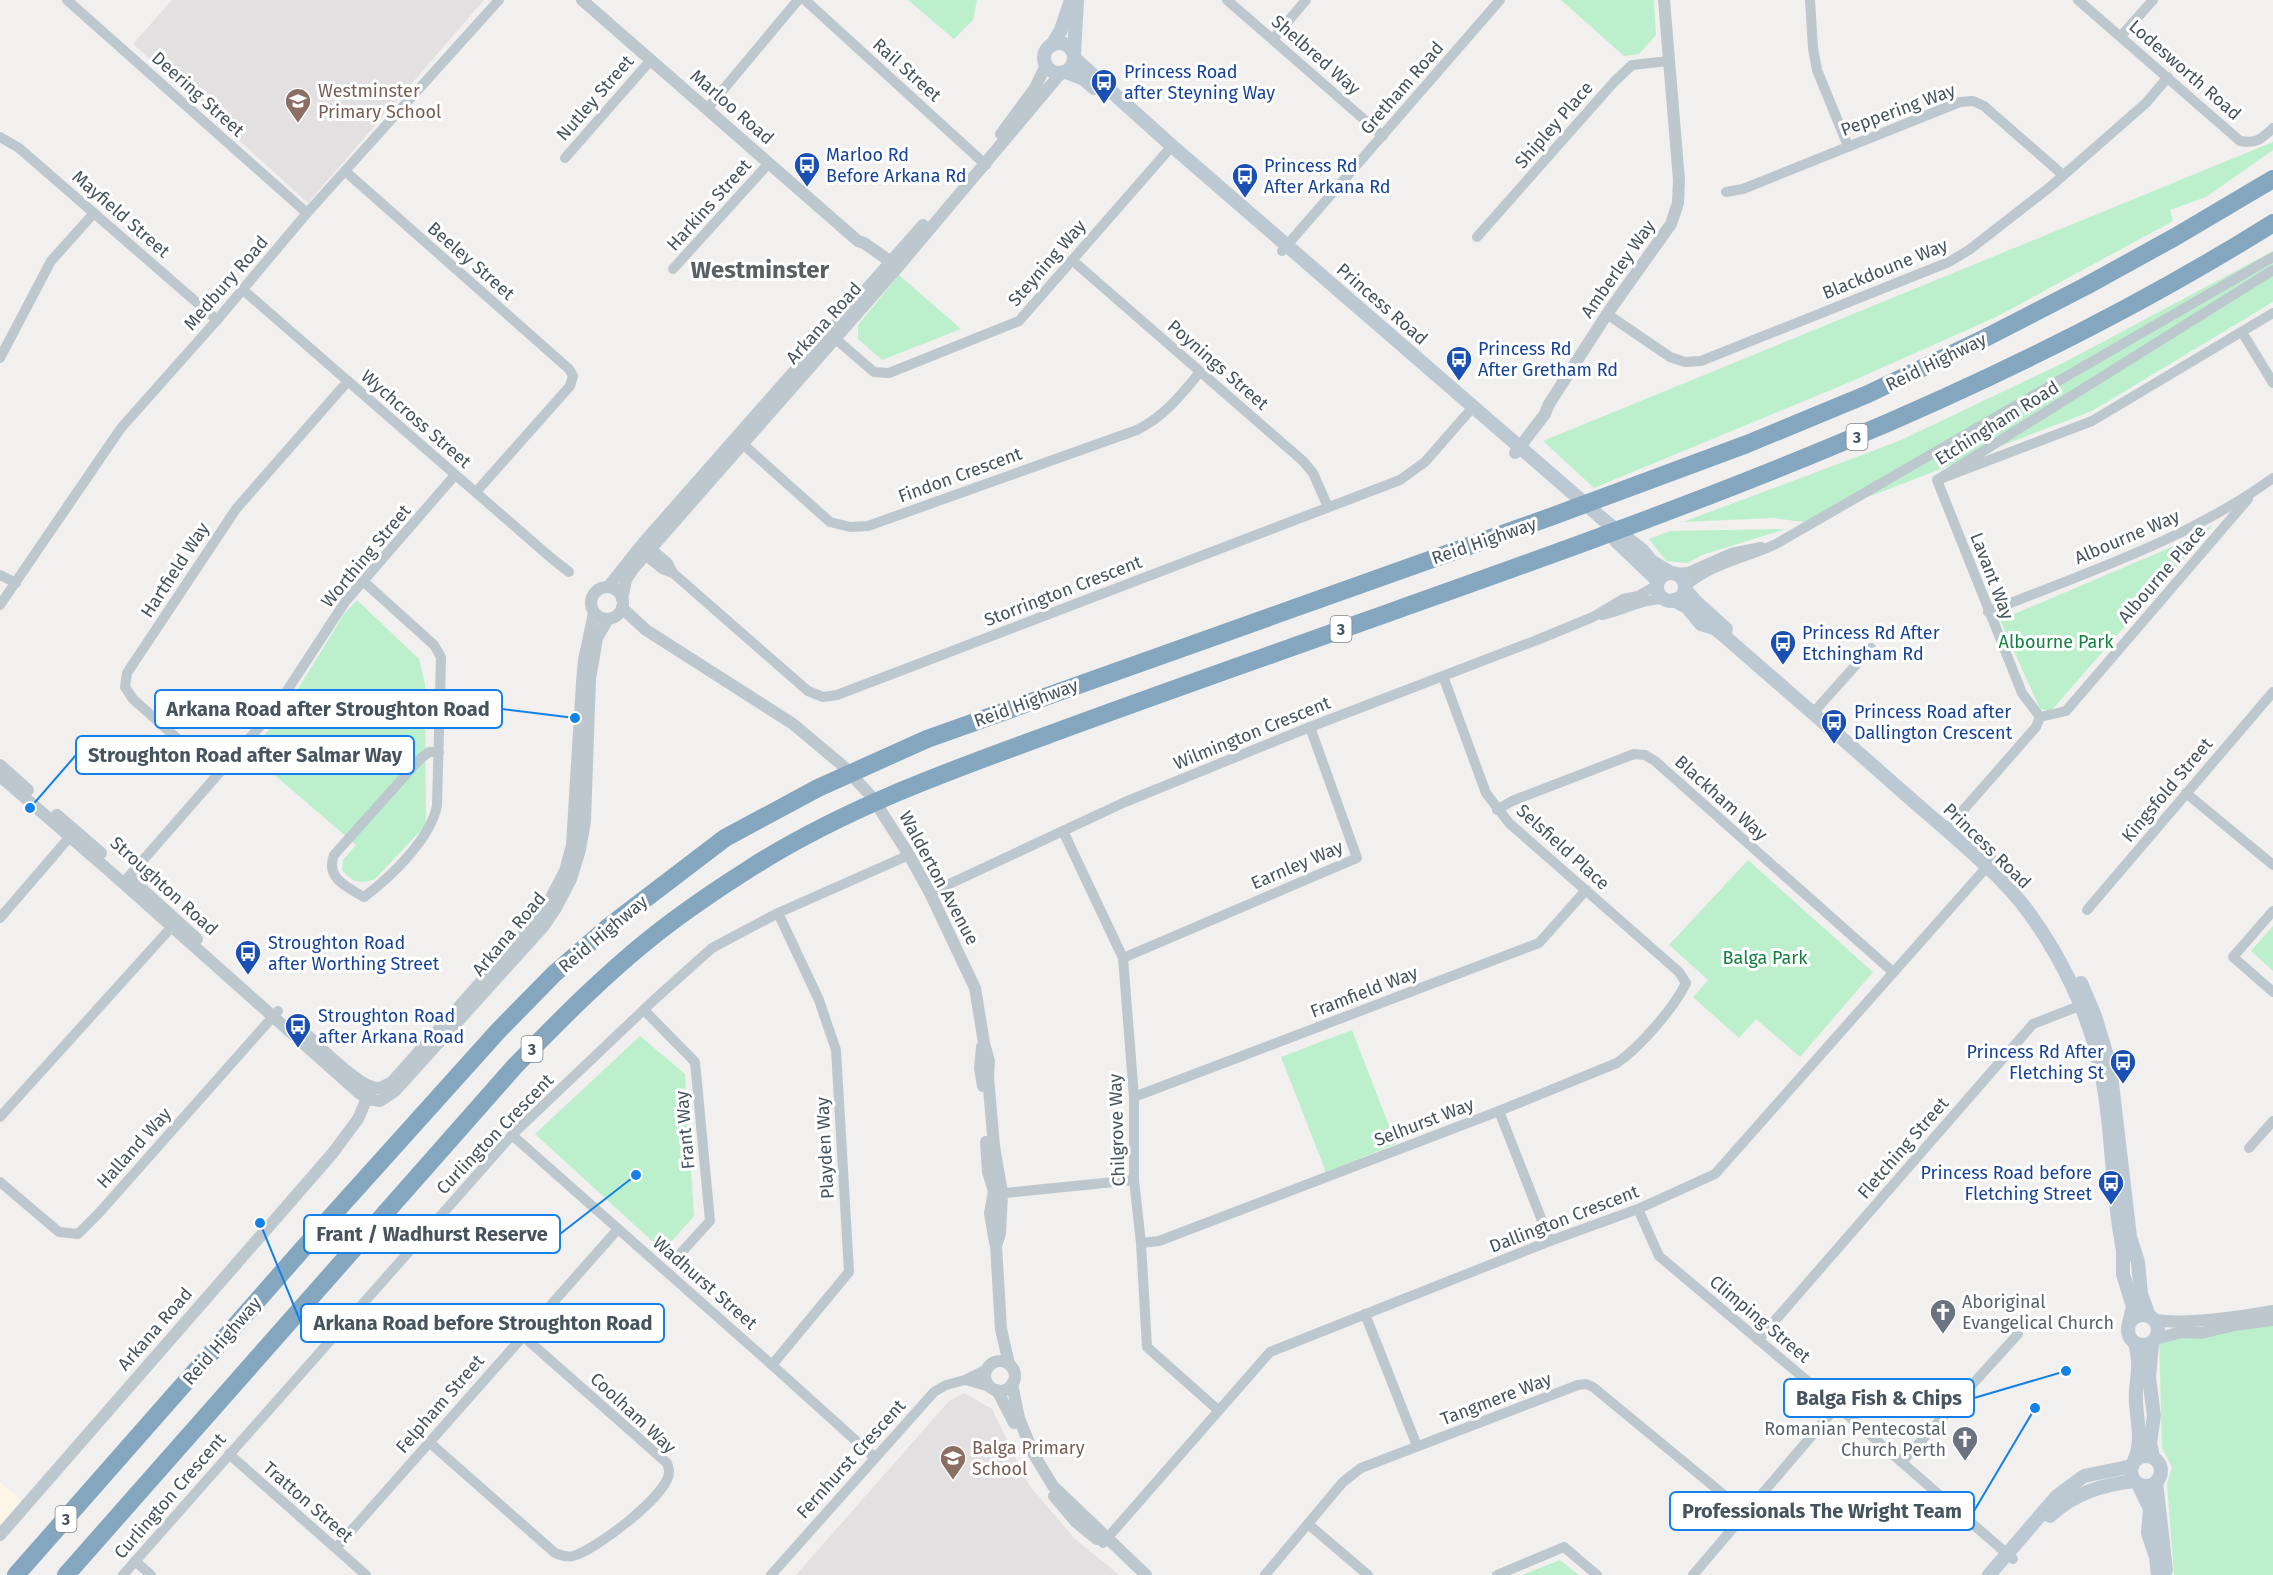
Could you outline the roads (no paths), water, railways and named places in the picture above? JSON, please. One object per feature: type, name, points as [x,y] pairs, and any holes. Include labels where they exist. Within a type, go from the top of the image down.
[{"type":"highway","points":[[2175,237],[2273,166]]},
{"type":"highway","name":"Reid Highway","points":[[16,1575],[412,1125],[499,1030],[554,974],[607,928],[725,838],[819,788],[927,739],[1553,516],[1747,444],[1868,394],[1995,333],[2175,237],[2273,179]]},
{"type":"highway","name":"Reid Highway","points":[[66,1575],[515,1066],[572,1008],[652,937],[751,868],[813,832],[921,781],[1576,546],[1749,481],[1878,428],[2002,372],[2105,319],[2230,250],[2273,223]]},
{"type":"highway","points":[[2230,250],[2273,229]]},
{"type":"main road","points":[[1071,0],[1061,30],[1045,54],[1046,65],[1050,70],[1064,73],[1074,63],[1077,0]]},
{"type":"main road","points":[[1052,45],[1065,44],[1074,56]]},
{"type":"main road","name":"Princess Road","points":[[1074,56],[1169,149]]},
{"type":"main road","name":"Princess Road","points":[[1064,73],[1084,79],[1285,248],[1514,447],[1642,550],[1650,561],[1673,573]]},
{"type":"main road","name":"Princess Road","points":[[1514,447],[1640,563],[1657,583]]},
{"type":"main road","points":[[1673,573],[1684,580],[1685,588],[1681,597],[1668,599],[1658,591],[1657,583],[1662,575],[1673,573]]},
{"type":"main road","name":"Princess Road","points":[[1685,588],[1696,602],[1815,711],[1990,863],[2009,876],[2057,939],[2080,981],[2104,1090],[2123,1250],[2123,1275],[2133,1307],[2129,1323]]},
{"type":"main road","name":"Princess Road","points":[[1668,599],[1687,607],[1701,624],[1714,628],[1722,634],[1951,824],[1990,863]]},
{"type":"main road","name":"Princess Road","points":[[2085,1004],[2110,1066],[2130,1237],[2138,1262],[2141,1294],[2152,1318]]},
{"type":"main road","points":[[2153,1457],[2150,1443],[2153,1404],[2149,1378],[2154,1341],[2159,1329],[2152,1318],[2140,1315],[2129,1323],[2128,1333],[2135,1343],[2140,1364],[2136,1391],[2140,1428],[2138,1453],[2131,1471],[2150,1509],[2148,1533],[2156,1557],[2158,1575]]},
{"type":"main road","points":[[2135,1343],[2144,1346],[2154,1341]]},
{"type":"main road","points":[[1989,1575],[2010,1556],[2050,1515],[2070,1499],[2102,1486],[2136,1482],[2148,1486],[2161,1476],[2162,1469],[2159,1462],[2153,1457],[2143,1456],[2133,1464],[2076,1480],[2057,1496],[2010,1556],[1999,1575]]},
{"type":"main road","points":[[2156,1482],[2166,1575]]},
{"type":"street","name":"Deering Street","points":[[67,0],[307,213]]},
{"type":"street","name":"Medbury Road","points":[[0,605],[121,428],[217,320],[307,213],[499,0]]},
{"type":"street","name":"Marloo Road","points":[[582,0],[890,268]]},
{"type":"street","points":[[707,109],[798,0]]},
{"type":"street","name":"Rail Street","points":[[805,0],[983,162]]},
{"type":"street","name":"Shelbred Way","points":[[1227,0],[1383,136]]},
{"type":"street","points":[[1273,39],[1306,0]]},
{"type":"street","name":"Gretham Road","points":[[1285,248],[1500,0]]},
{"type":"street","name":"Amberley Way","points":[[1514,447],[1540,409],[1549,404],[1671,224],[1678,203],[1679,180],[1664,0]]},
{"type":"street","points":[[1810,0],[1817,70],[1848,146]]},
{"type":"street","name":"Lodesworth Road","points":[[2078,0],[2240,141],[2251,143],[2262,139],[2273,128]]},
{"type":"street","points":[[2121,36],[2153,0]]},
{"type":"street","name":"Shipley Place","points":[[1477,237],[1626,70],[1632,65],[1669,60]]},
{"type":"street","name":"Nutley Street","points":[[565,158],[650,61]]},
{"type":"street","name":"Arkana Road","points":[[983,162],[1035,88],[1046,65]]},
{"type":"street","name":"Arkana Road","points":[[608,587],[645,549],[983,162],[1064,73]]},
{"type":"street","name":"Blackdoune Way","points":[[1608,314],[1670,357],[1685,362],[1701,361],[1960,257],[2063,175],[2146,103],[2168,77]]},
{"type":"street","name":"Peppering Way","points":[[1726,192],[1743,189],[1960,102],[1973,101],[1984,106],[2063,175]]},
{"type":"street","name":"Mayfield Street","points":[[0,137],[19,148],[217,320]]},
{"type":"street","name":"Steyning Way","points":[[831,335],[874,372],[889,373],[1019,321],[1169,149]]},
{"type":"street","name":"Harkins Street","points":[[673,269],[769,163]]},
{"type":"street","name":"Beeley Street","points":[[345,171],[560,361],[573,376],[570,386],[476,492]]},
{"type":"street","points":[[0,358],[51,261],[94,213]]},
{"type":"street","name":"Etchingham Road","points":[[1685,588],[1696,578],[1723,564],[1749,557],[1776,544],[2273,257]]},
{"type":"street","name":"Poynings Street","points":[[1072,260],[1303,461],[1314,473],[1328,507]]},
{"type":"street","name":"Etchingham Road","points":[[1937,480],[2273,270]]},
{"type":"street","name":"Wychcross Street","points":[[243,289],[569,572]]},
{"type":"street","name":"Etchingham Road","points":[[1937,480],[2092,421],[2273,313]]},
{"type":"street","points":[[2242,332],[2273,383]]},
{"type":"street","name":"Findon Crescent","points":[[740,441],[830,522],[850,527],[868,526],[1137,430],[1167,411],[1200,372]]},
{"type":"street","name":"Hartfield Way","points":[[217,774],[133,699],[125,687],[127,673],[236,509],[348,381]]},
{"type":"street","name":"Storrington Crescent","points":[[645,549],[668,563],[673,573],[808,692],[823,697],[837,695],[1407,476],[1425,462],[1470,410]]},
{"type":"street","name":"Worthing Street","points":[[126,880],[275,709],[345,602],[455,475]]},
{"type":"street","name":"Albourne Way","points":[[1988,612],[2168,540],[2254,492],[2273,478]]},
{"type":"street","name":"Lavant Way","points":[[1937,480],[2022,693],[2040,717]]},
{"type":"street","name":"Albourne Place","points":[[2040,717],[2066,711],[2254,492]]},
{"type":"street","name":"Etchingham Road","points":[[1673,573],[1688,572],[1731,553],[1776,544]]},
{"type":"street","name":"Arkana Road","points":[[622,603],[626,580],[645,549]]},
{"type":"street","points":[[0,574],[16,583]]},
{"type":"street","points":[[363,581],[434,645],[441,657],[437,806],[434,820],[427,832],[383,883],[364,897],[347,887],[333,873],[330,865],[334,855],[420,759],[429,752],[438,752]]},
{"type":"street","name":"Wilmington Crescent","points":[[1593,617],[1623,599],[1638,596],[1657,583]]},
{"type":"street","points":[[608,587],[614,589],[622,603],[610,618],[598,616],[591,604],[594,595],[600,589],[608,587]]},
{"type":"street","name":"Wilmington Crescent","points":[[930,893],[1125,802],[1310,727],[1593,617],[1615,612],[1647,600],[1668,599]]},
{"type":"street","name":"Walderton Avenue","points":[[622,603],[646,630]]},
{"type":"street","name":"Arkana Road","points":[[375,1095],[392,1082],[544,911],[565,871],[572,845],[575,820],[584,660],[594,612]]},
{"type":"street","name":"Arkana Road","points":[[2,1530],[332,1154],[342,1149],[366,1119],[375,1095],[543,927],[556,908],[572,879],[580,850],[585,822],[590,679],[597,638],[610,618]]},
{"type":"street","name":"Walderton Avenue","points":[[610,618],[646,630],[763,703],[821,747],[861,783],[897,833],[930,893],[975,988],[989,1061],[988,1111],[994,1146],[1000,1233],[996,1246],[1001,1329],[1009,1364]]},
{"type":"street","points":[[1815,711],[1870,648]]},
{"type":"street","name":"Selsfield Place","points":[[1443,676],[1485,793],[1497,810],[1678,972],[1686,983]]},
{"type":"street","name":"Kingsfold Street","points":[[2087,910],[2273,692]]},
{"type":"street","points":[[1951,824],[2036,727],[2040,717]]},
{"type":"street","name":"Earnley Way","points":[[1123,958],[1357,858],[1310,727]]},
{"type":"street","name":"Blackham Way","points":[[1497,810],[1512,801],[1634,754],[1645,755],[1655,761],[1893,972]]},
{"type":"street","name":"Stroughton Road","points":[[0,765],[72,834]]},
{"type":"street","name":"Stroughton Road","points":[[0,776],[72,834],[276,1014],[375,1095]]},
{"type":"street","points":[[2186,793],[2273,865]]},
{"type":"street","name":"Chilgrove Way","points":[[1063,831],[1123,958],[1134,1097],[1134,1180],[1141,1243],[1147,1347],[1218,1410]]},
{"type":"street","points":[[0,918],[72,834]]},
{"type":"street","name":"Curlington Crescent","points":[[123,1575],[512,1135],[644,1010],[712,948],[778,913],[909,855]]},
{"type":"street","name":"Dallington Crescent","points":[[1105,1541],[1270,1352],[1550,1241],[1638,1209],[1715,1174],[1990,863]]},
{"type":"street","name":"Framfield Way","points":[[1134,1097],[1539,943],[1586,890]]},
{"type":"street","points":[[2273,911],[2233,957],[2273,992]]},
{"type":"street","name":"Playden Way","points":[[772,1365],[849,1272],[836,1050],[819,1000],[778,913]]},
{"type":"street","points":[[0,1117],[174,924]]},
{"type":"street","name":"Selhurst Way","points":[[1141,1243],[1159,1241],[1499,1111],[1617,1063],[1630,1054],[1679,997],[1686,983]]},
{"type":"street","name":"Fletching Street","points":[[1758,1340],[2033,1024],[2085,1004]]},
{"type":"street","name":"Frant Way","points":[[644,1010],[695,1062],[710,1221],[678,1256]]},
{"type":"street","name":"Halland Way","points":[[0,1182],[59,1232],[78,1234],[276,1014]]},
{"type":"street","points":[[1499,1111],[1550,1241]]},
{"type":"street","points":[[2249,1148],[2273,1121]]},
{"type":"street","name":"Wadhurst Street","points":[[512,1135],[874,1457]]},
{"type":"street","points":[[998,1194],[1134,1180]]},
{"type":"street","name":"Climping Street","points":[[1638,1209],[1659,1256],[2010,1556]]},
{"type":"street","name":"Felpham Street","points":[[336,1548],[618,1229]]},
{"type":"street","points":[[2152,1318],[2169,1322],[2215,1319],[2273,1311]]},
{"type":"street","points":[[1365,1314],[1417,1446]]},
{"type":"street","points":[[2154,1341],[2182,1332],[2201,1333],[2234,1325],[2273,1320]]},
{"type":"street","name":"Walderton Avenue","points":[[991,1366],[1001,1329]]},
{"type":"street","points":[[1902,1462],[2018,1334]]},
{"type":"street","name":"Coolham Way","points":[[429,1442],[555,1553],[565,1557],[575,1556],[622,1527],[644,1508],[664,1484],[669,1473],[667,1463],[523,1336]]},
{"type":"street","points":[[1138,1575],[1105,1541],[1053,1486],[1038,1462],[1018,1418],[1012,1384],[1015,1374],[1009,1364],[1004,1362],[991,1366],[986,1378],[1011,1415],[1039,1476],[1064,1509],[1105,1541],[1146,1575]]},
{"type":"street","name":"Fernhurst Crescent","points":[[771,1575],[934,1392],[946,1384],[965,1380],[991,1366]]},
{"type":"street","points":[[965,1380],[1003,1390],[1012,1384]]},
{"type":"street","name":"Tangmere Way","points":[[1265,1575],[1351,1474],[1417,1446],[1578,1385],[1586,1384],[1593,1387],[1746,1513]]},
{"type":"street","points":[[1697,1574],[1837,1406]]},
{"type":"street","name":"Tratton Street","points":[[229,1454],[366,1575]]},
{"type":"street","points":[[1308,1524],[1368,1575]]},
{"type":"street","points":[[1497,1575],[1564,1547],[1597,1575]]},
{"type":"street","points":[[135,1561],[151,1575]]},
{"type":"place","name":"Princess Road after Steyning Way","points":[[1104,105]]},
{"type":"place","name":"Westminster Primary School","points":[[298,124]]},
{"type":"place","name":"Marloo Rd Before Arkana Rd","points":[[807,188]]},
{"type":"place","name":"Princess Rd After Arkana Rd","points":[[1245,199]]},
{"type":"place","name":"Princess Rd After Gretham Rd","points":[[1459,382]]},
{"type":"place","name":"Princess Rd After Etchingham Rd","points":[[1783,666]]},
{"type":"place","name":"Arkana Road after Stroughton Road","points":[[575,718]]},
{"type":"place","name":"Princess Road after Dallington Crescent","points":[[1834,745]]},
{"type":"place","name":"Stroughton Road after Salmar Way","points":[[30,808]]},
{"type":"place","name":"Stroughton Road after Worthing Street","points":[[248,976]]},
{"type":"place","name":"Stroughton Road after Arkana Road","points":[[298,1049]]},
{"type":"place","name":"Princess Rd After Fletching St","points":[[2123,1085]]},
{"type":"place","name":"Frant / Wadhurst Reserve","points":[[636,1175]]},
{"type":"place","name":"Princess Road before Fletching Street","points":[[2111,1206]]},
{"type":"place","name":"Arkana Road before Stroughton Road","points":[[260,1223]]},
{"type":"place","name":"Aboriginal Evangelical Church","points":[[1943,1335]]},
{"type":"place","name":"Balga Fish & Chips","points":[[2066,1371]]},
{"type":"place","name":"Professionals The Wright Team","points":[[2035,1408]]},
{"type":"place","name":"Romanian Pentecostal Church Perth","points":[[1965,1462]]},
{"type":"place","name":"Balga Primary School","points":[[953,1481]]},
{"type":"district","name":"Westminster","points":[[760,270]]},
{"type":"park label","name":"Albourne Park","points":[[2056,642]]},
{"type":"park label","name":"Balga Park","points":[[1765,958]]}]
